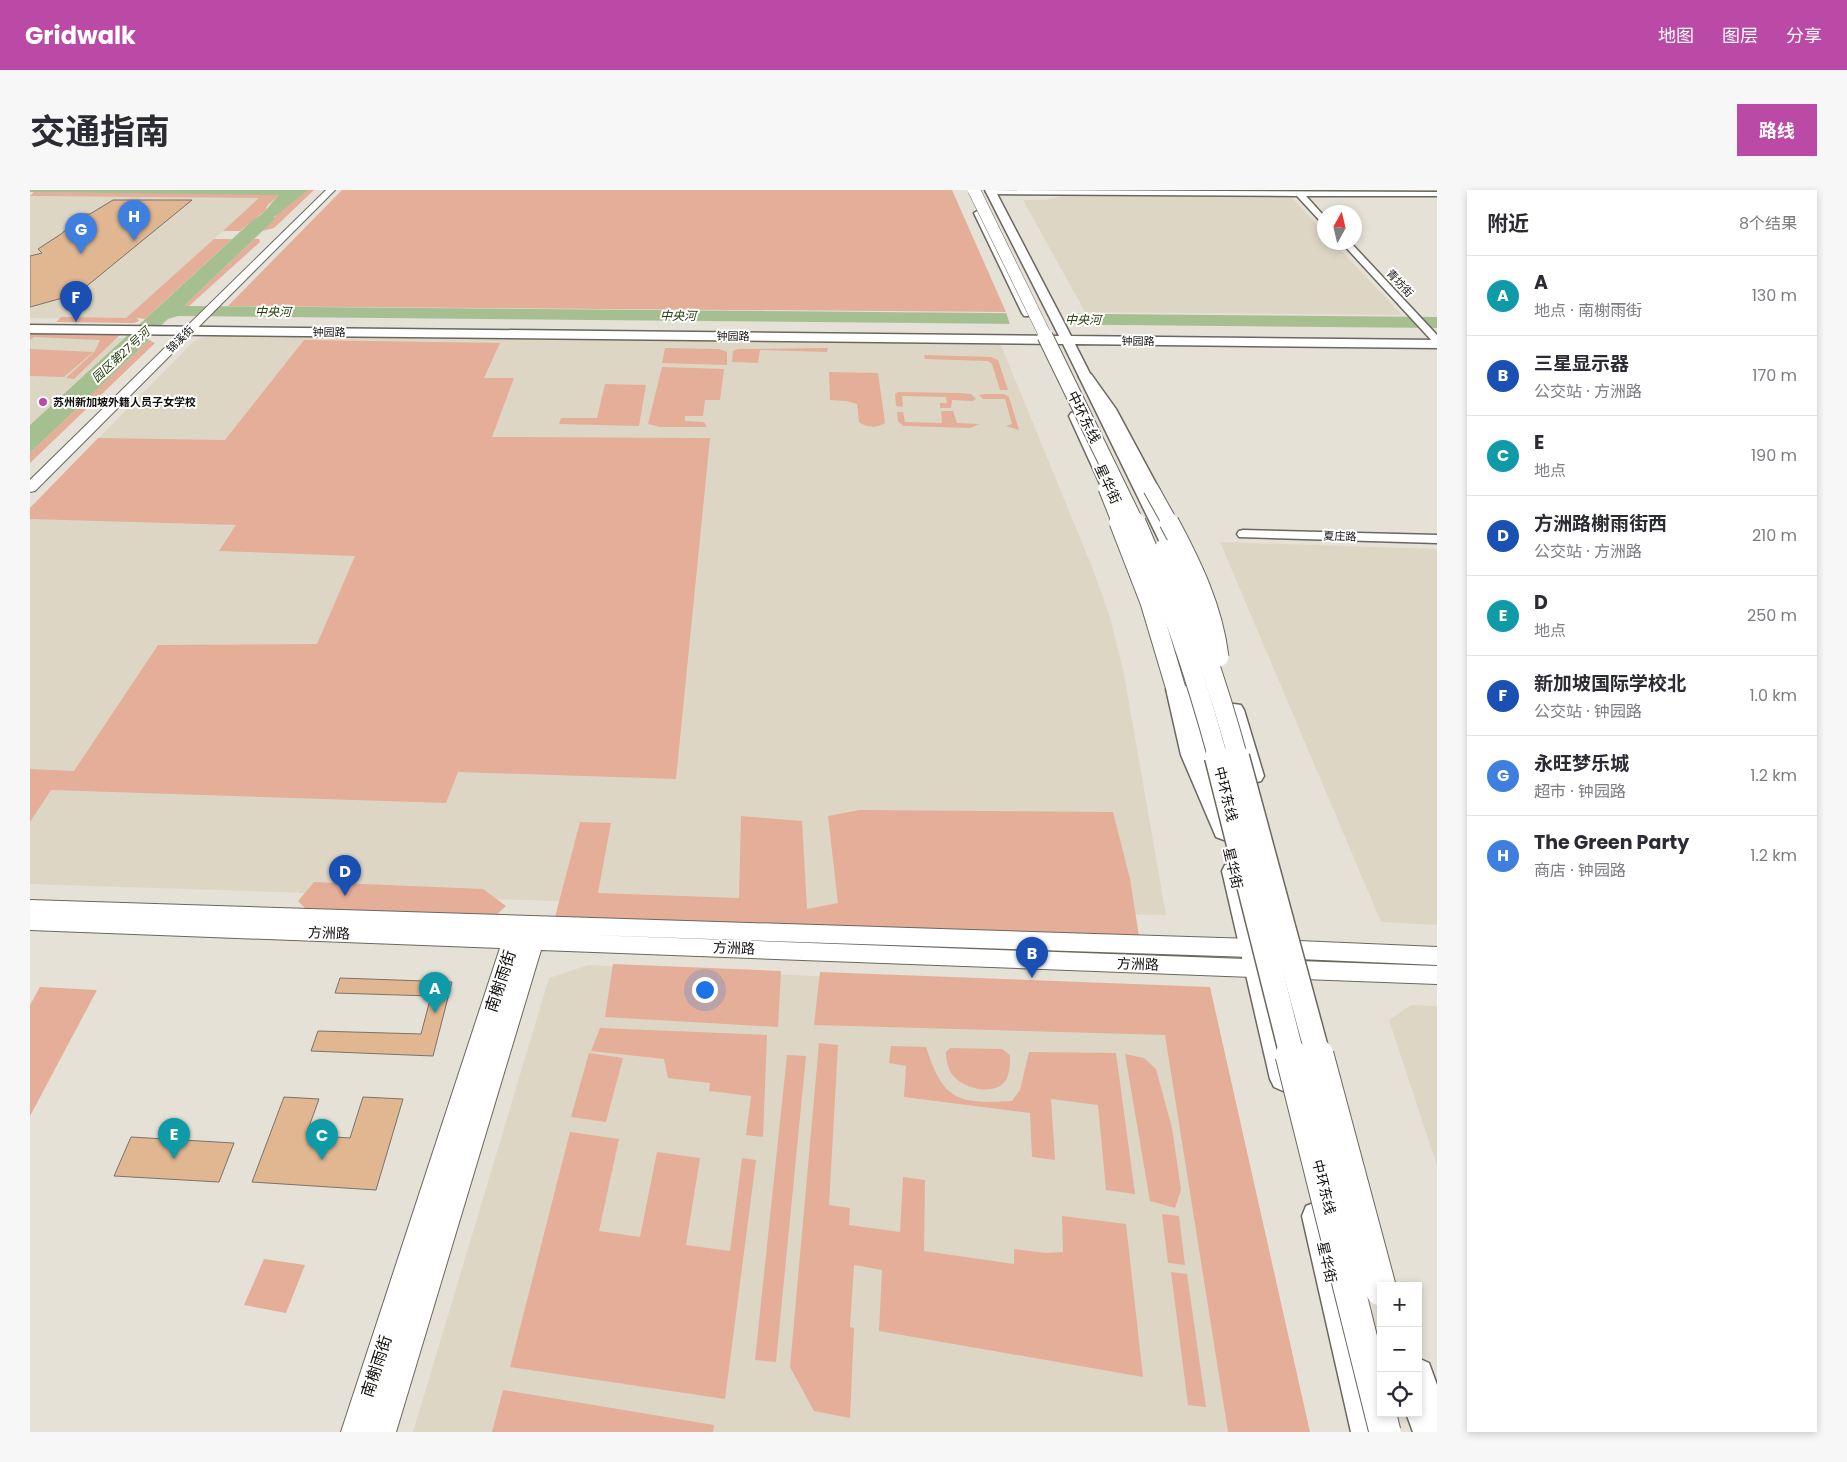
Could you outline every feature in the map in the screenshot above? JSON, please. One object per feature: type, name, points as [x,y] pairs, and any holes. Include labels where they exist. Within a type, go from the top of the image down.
[{"type":"highway","points":[[963,190],[997,262],[1045,324]]},
{"type":"highway","name":"中环东线","points":[[985,190],[1094,439],[1131,512],[1186,644],[1200,691],[1385,1432]]},
{"type":"highway","name":"中环东线","points":[[985,190],[1177,576],[1204,645],[1220,692],[1379,1282]]},
{"type":"highway","points":[[1086,377],[1109,409],[1190,564],[1212,620],[1218,641],[1220,692]]},
{"type":"highway","points":[[1094,439],[1103,479],[1153,610],[1176,689],[1192,755],[1224,831]]},
{"type":"highway","points":[[1422,1409],[1432,1432]]},
{"type":"highway","points":[[1415,1417],[1419,1432]]},
{"type":"main road","name":"锦溪街","points":[[30,488],[323,190]]},
{"type":"main road","name":"锦溪街","points":[[30,477],[331,190]]},
{"type":"main road","name":"星华街","points":[[969,190],[1045,324],[1086,377],[1199,604],[1249,758],[1393,1282]]},
{"type":"main road","name":"星华街","points":[[985,190],[1045,324],[1120,512],[1159,602],[1186,690],[1224,831],[1368,1432]]},
{"type":"main road","name":"钟园路","points":[[30,325],[161,327],[194,320],[1045,324],[1435,339]]},
{"type":"main road","name":"钟园路","points":[[30,329],[132,327]]},
{"type":"main road","name":"方洲路","points":[[30,908],[524,935]]},
{"type":"main road","name":"方洲路","points":[[30,922],[524,935],[1254,958],[1307,970],[1437,975]]},
{"type":"main road","name":"南榭雨街","points":[[355,1432],[524,935]]},
{"type":"main road","name":"南榭雨街","points":[[382,1432],[524,935]]},
{"type":"main road","name":"方洲路","points":[[1254,958],[1301,950],[1437,956]]},
{"type":"main road","points":[[1422,1391],[1432,1432]]},
{"type":"street","points":[[985,190],[1437,194]]},
{"type":"street","points":[[1300,194],[1317,212]]},
{"type":"street","name":"青坊街","points":[[1352,250],[1435,339]]},
{"type":"street","name":"夏庄路","points":[[1243,534],[1437,539]]},
{"type":"shaded area","points":[[308,190],[314,190],[274,228],[262,231],[282,209]]},
{"type":"shaded area","points":[[342,190],[952,190],[1006,312],[228,306]]},
{"type":"shaded area","points":[[34,192],[279,195],[267,206],[266,210],[240,231],[223,231],[259,198],[30,196]]},
{"type":"shaded area","points":[[1065,195],[1292,198],[1317,225],[1317,250],[1341,250],[1402,315],[1085,312],[1023,200],[1047,200]]},
{"type":"shaded area","points":[[30,196],[260,198],[125,319],[30,318]]},
{"type":"shaded area","points":[[214,239],[232,239],[145,319],[137,318],[139,321],[134,323],[56,322],[61,317],[126,318]]},
{"type":"shaded area","points":[[254,239],[259,239],[260,242],[189,306],[184,306]]},
{"type":"shaded area","points":[[30,329],[126,329],[74,379],[66,378],[95,351],[100,340],[34,337],[30,340]]},
{"type":"shaded area","name":"苏州新加坡外籍人员子女学校","points":[[30,336],[85,337],[124,338],[30,425]]},
{"type":"shaded area","points":[[215,336],[1001,345],[1092,567],[1109,614],[1124,674],[1166,915],[1072,913],[1012,916],[30,884],[30,508],[193,342],[200,338]]},
{"type":"shaded area","points":[[149,340],[155,343],[30,463],[30,453]]},
{"type":"shaded area","points":[[304,340],[500,343],[484,378],[514,378],[492,437],[710,438],[676,779],[458,772],[446,803],[51,790],[30,822],[30,769],[74,771],[158,645],[317,644],[355,556],[219,551],[236,525],[30,519],[30,508],[98,438],[225,440]]},
{"type":"shaded area","points":[[665,348],[719,349],[727,352],[727,365],[662,363]]},
{"type":"shaded area","points":[[828,348],[827,352],[760,350],[758,363],[732,362],[733,351],[738,349]]},
{"type":"shaded area","points":[[30,349],[93,352],[64,377],[30,376]]},
{"type":"shaded area","points":[[924,355],[991,357],[998,360],[1008,390],[1000,390],[992,364],[988,361],[925,359]]},
{"type":"shaded area","points":[[662,367],[724,369],[720,400],[705,400],[703,416],[685,416],[685,421],[704,422],[707,427],[660,427],[648,424]]},
{"type":"shaded area","points":[[829,372],[878,373],[885,423],[876,426],[865,425],[859,422],[857,404],[830,400]]},
{"type":"shaded area","points":[[605,384],[646,385],[639,426],[559,424],[561,418],[597,418]]},
{"type":"shaded area","points":[[898,392],[960,393],[971,394],[976,399],[973,401],[952,400],[951,408],[940,408],[940,403],[947,403],[946,397],[902,396],[903,407],[896,406],[895,394]]},
{"type":"shaded area","points":[[1004,394],[1009,397],[1019,430],[1006,426],[1012,424],[1005,399],[983,399],[979,395]]},
{"type":"shaded area","points":[[941,411],[953,411],[957,423],[980,424],[970,428],[903,426],[898,421],[897,412],[903,412],[905,422],[942,423]]},
{"type":"shaded area","points":[[1220,542],[1437,549],[1437,925],[1381,922]]},
{"type":"shaded area","points":[[860,810],[1113,812],[1130,879],[1139,936],[555,917],[580,822],[611,823],[598,893],[739,898],[741,816],[802,821],[807,909],[838,903],[828,816]]},
{"type":"shaded area","points":[[314,882],[483,889],[506,906],[492,919],[308,911],[298,901]]},
{"type":"shaded area","points":[[613,964],[781,971],[778,1027],[605,1017]]},
{"type":"shaded area","points":[[588,965],[1184,994],[1254,1432],[413,1432],[549,978]]},
{"type":"shaded area","points":[[820,972],[1210,987],[1310,1432],[1228,1432],[1165,1035],[814,1025]]},
{"type":"shaded area","points":[[40,987],[97,990],[30,1116],[30,1005]]},
{"type":"shaded area","points":[[1411,1005],[1437,1006],[1437,1166],[1389,1020]]},
{"type":"shaded area","points":[[600,1028],[767,1035],[763,1137],[746,1135],[751,1096],[709,1091],[710,1083],[668,1078],[664,1059],[591,1051]]},
{"type":"shaded area","points":[[819,1043],[838,1045],[829,1205],[850,1208],[849,1225],[900,1232],[903,1177],[925,1180],[924,1251],[1014,1264],[1014,1249],[1046,1253],[1063,1252],[1062,1216],[1126,1224],[1143,1377],[879,1331],[882,1270],[854,1265],[850,1327],[854,1328],[850,1418],[814,1411],[790,1367]]},
{"type":"shaded area","points":[[891,1046],[926,1047],[932,1065],[946,1089],[966,1099],[993,1102],[1012,1101],[1020,1090],[1029,1052],[1116,1053],[1135,1194],[1106,1190],[1098,1105],[1051,1099],[1055,1160],[1032,1157],[1030,1113],[904,1097],[906,1066],[889,1063]]},
{"type":"shaded area","points":[[950,1048],[1002,1049],[1010,1055],[1007,1078],[995,1088],[987,1089],[978,1089],[961,1082],[954,1077],[948,1066],[946,1052]]},
{"type":"shaded area","points":[[589,1053],[623,1058],[606,1122],[571,1117]]},
{"type":"shaded area","points":[[1125,1054],[1144,1058],[1156,1069],[1172,1128],[1181,1190],[1175,1208],[1150,1201]]},
{"type":"shaded area","points":[[787,1055],[806,1056],[776,1362],[755,1360]]},
{"type":"shaded area","points":[[570,1132],[619,1139],[599,1231],[640,1237],[657,1152],[700,1158],[686,1245],[730,1251],[742,1158],[756,1160],[725,1399],[510,1367]]},
{"type":"shaded area","points":[[1162,1214],[1179,1216],[1185,1265],[1168,1263]]},
{"type":"shaded area","points":[[264,1259],[305,1265],[286,1313],[244,1305]]},
{"type":"shaded area","points":[[1171,1272],[1187,1274],[1206,1407],[1188,1405]]},
{"type":"shaded area","points":[[503,1390],[714,1425],[713,1432],[492,1432]]},
{"type":"water","points":[[30,190],[308,190],[274,217],[275,219],[185,306],[1437,317],[1437,328],[178,316],[168,319],[148,338],[149,340],[30,453],[30,425],[254,219],[262,214],[279,195],[30,192]]},
{"type":"pier","points":[[1006,312],[1067,313],[1072,323],[1076,325],[1010,325]]},
{"type":"building","points":[[113,200],[192,200],[77,294],[30,307],[30,256],[42,253],[38,249],[61,234],[84,214],[90,214]]},
{"type":"building","points":[[340,978],[452,982],[433,1056],[311,1051],[318,1031],[421,1034],[431,996],[335,993]]},
{"type":"building","points":[[284,1097],[319,1099],[306,1135],[350,1138],[363,1097],[403,1099],[376,1190],[252,1182]]},
{"type":"building","points":[[131,1137],[234,1143],[219,1182],[114,1176]]},
{"type":"place","name":"The Green Party","points":[[134,241]]},
{"type":"place","name":"永旺梦乐城","points":[[81,254]]},
{"type":"place","name":"新加坡国际学校北","points":[[76,322]]},
{"type":"place","name":"苏州新加坡外籍人员子女学校","points":[[43,402]]},
{"type":"place","name":"方洲路榭雨街西","points":[[345,896]]},
{"type":"place","name":"三星显示器","points":[[1032,978]]},
{"type":"place","name":"A","points":[[435,1013]]},
{"type":"place","name":"D","points":[[174,1159]]},
{"type":"place","name":"E","points":[[322,1160]]},
{"type":"water label","name":"中央河","points":[[273,312]]},
{"type":"water label","name":"中央河","points":[[678,316]]},
{"type":"water label","name":"中央河","points":[[1083,320]]},
{"type":"water label","name":"园区第27号河","points":[[121,355]]}]
